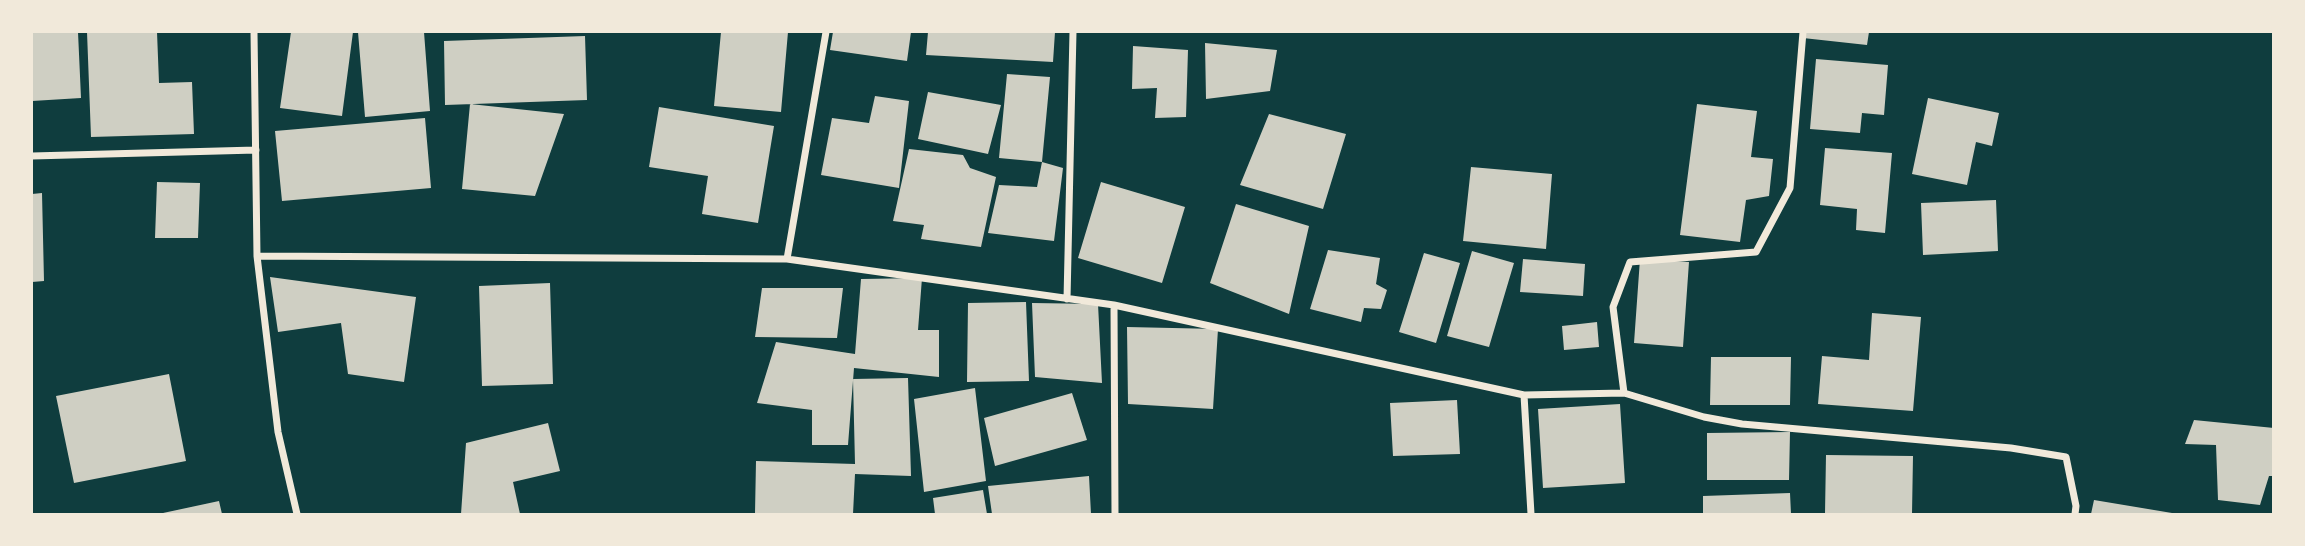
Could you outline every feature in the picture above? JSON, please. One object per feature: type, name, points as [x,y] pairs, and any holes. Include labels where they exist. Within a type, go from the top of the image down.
[{"type":"street","points":[[254,32],[257,256],[278,432],[297,514]]},
{"type":"street","points":[[788,259],[826,32]]},
{"type":"street","points":[[1067,299],[1073,32]]},
{"type":"street","points":[[1624,393],[1613,307],[1630,262],[1756,252],[1790,188],[1803,32]]},
{"type":"street","points":[[32,156],[256,150]]},
{"type":"street","points":[[257,256],[788,259],[1114,305],[1524,395],[1624,393],[1704,417],[1742,424],[2011,448],[2066,457],[2076,506],[2074,514]]},
{"type":"street","points":[[1114,305],[1115,514]]},
{"type":"street","points":[[1524,395],[1531,514]]},
{"type":"building","points":[[32,32],[78,32],[81,98],[32,101]]},
{"type":"building","points":[[87,32],[157,32],[159,83],[192,82],[194,134],[91,137]]},
{"type":"building","points":[[291,32],[353,32],[342,116],[280,108]]},
{"type":"building","points":[[358,32],[424,32],[430,111],[365,117]]},
{"type":"building","points":[[721,32],[788,32],[781,112],[714,106]]},
{"type":"building","points":[[833,32],[911,32],[907,61],[830,50]]},
{"type":"building","points":[[928,32],[1055,32],[1053,62],[926,55]]},
{"type":"building","points":[[1804,32],[1869,32],[1867,45],[1803,38]]},
{"type":"building","points":[[585,36],[587,100],[445,105],[444,41]]},
{"type":"building","points":[[1205,43],[1277,50],[1270,91],[1206,99]]},
{"type":"building","points":[[1133,46],[1188,50],[1186,117],[1155,118],[1157,88],[1132,89]]},
{"type":"building","points":[[1816,59],[1888,65],[1884,115],[1862,113],[1860,133],[1810,129]]},
{"type":"building","points":[[1007,74],[1050,77],[1042,162],[999,158]]},
{"type":"building","points":[[928,92],[1001,105],[988,154],[918,139]]},
{"type":"building","points":[[875,96],[909,101],[899,188],[821,175],[832,118],[869,123]]},
{"type":"building","points":[[1928,98],[1999,113],[1992,146],[1976,142],[1967,185],[1912,174]]},
{"type":"building","points":[[470,104],[564,114],[535,196],[462,189]]},
{"type":"building","points":[[1697,104],[1757,111],[1751,157],[1773,159],[1769,196],[1746,200],[1740,242],[1680,235]]},
{"type":"building","points":[[659,107],[774,126],[758,223],[702,214],[708,176],[649,167]]},
{"type":"building","points":[[1269,114],[1346,134],[1323,209],[1240,185]]},
{"type":"building","points":[[425,118],[431,188],[282,201],[275,131]]},
{"type":"building","points":[[1825,148],[1892,153],[1885,233],[1856,230],[1857,209],[1820,205]]},
{"type":"building","points":[[909,149],[963,155],[970,168],[996,177],[981,247],[921,239],[924,225],[893,221]]},
{"type":"building","points":[[1042,162],[1063,168],[1054,241],[988,233],[999,185],[1037,187]]},
{"type":"building","points":[[1471,167],[1552,174],[1546,249],[1463,241]]},
{"type":"building","points":[[157,182],[200,183],[198,238],[155,238]]},
{"type":"building","points":[[1101,182],[1185,207],[1162,283],[1078,258]]},
{"type":"building","points":[[42,193],[44,281],[32,282],[32,194]]},
{"type":"building","points":[[1996,200],[1998,251],[1923,255],[1921,203]]},
{"type":"building","points":[[1236,204],[1309,226],[1289,314],[1210,283]]},
{"type":"building","points":[[1328,250],[1380,258],[1376,284],[1387,290],[1381,309],[1364,308],[1361,322],[1310,309]]},
{"type":"building","points":[[1472,251],[1514,263],[1489,347],[1447,336]]},
{"type":"building","points":[[1424,253],[1460,263],[1436,343],[1399,332]]},
{"type":"building","points":[[1523,259],[1585,264],[1583,296],[1520,292]]},
{"type":"building","points":[[1640,259],[1689,262],[1683,347],[1634,343]]},
{"type":"building","points":[[270,277],[416,297],[404,382],[348,374],[341,323],[278,332]]},
{"type":"building","points":[[922,278],[918,330],[939,330],[939,377],[854,368],[848,445],[812,445],[812,410],[757,403],[776,342],[855,354],[861,279]]},
{"type":"building","points":[[550,283],[553,384],[482,386],[479,286]]},
{"type":"building","points":[[762,288],[843,288],[837,338],[755,337]]},
{"type":"building","points":[[1026,302],[1029,381],[967,382],[968,303]]},
{"type":"building","points":[[1032,303],[1098,304],[1102,383],[1035,377]]},
{"type":"building","points":[[1872,313],[1921,317],[1913,411],[1818,404],[1822,356],[1869,360]]},
{"type":"building","points":[[1597,322],[1599,347],[1564,350],[1562,326]]},
{"type":"building","points":[[1127,327],[1218,329],[1213,409],[1128,404]]},
{"type":"building","points":[[1711,357],[1791,357],[1790,405],[1710,405]]},
{"type":"building","points":[[169,374],[186,461],[74,483],[56,396]]},
{"type":"building","points":[[908,378],[911,476],[855,474],[853,514],[755,513],[756,461],[855,464],[853,379]]},
{"type":"building","points":[[975,388],[986,481],[924,492],[914,399]]},
{"type":"building","points":[[1072,393],[1087,440],[995,466],[984,418]]},
{"type":"building","points":[[1457,400],[1460,454],[1393,456],[1390,403]]},
{"type":"building","points":[[1620,404],[1625,483],[1543,488],[1538,409]]},
{"type":"building","points":[[2194,420],[2274,428],[2274,476],[2269,476],[2260,505],[2218,500],[2216,445],[2185,444]]},
{"type":"building","points":[[548,423],[560,471],[513,482],[520,514],[461,514],[466,443]]},
{"type":"building","points":[[1790,432],[1789,480],[1707,480],[1707,433]]},
{"type":"building","points":[[1826,455],[1913,456],[1912,514],[1825,513]]},
{"type":"building","points":[[1089,476],[1091,514],[992,514],[988,486]]},
{"type":"building","points":[[983,490],[987,514],[935,514],[933,498]]},
{"type":"building","points":[[1790,493],[1791,514],[1703,514],[1703,496]]},
{"type":"building","points":[[2094,500],[2172,513],[2172,514],[2091,514]]},
{"type":"building","points":[[219,501],[222,514],[163,514],[163,513]]}]
